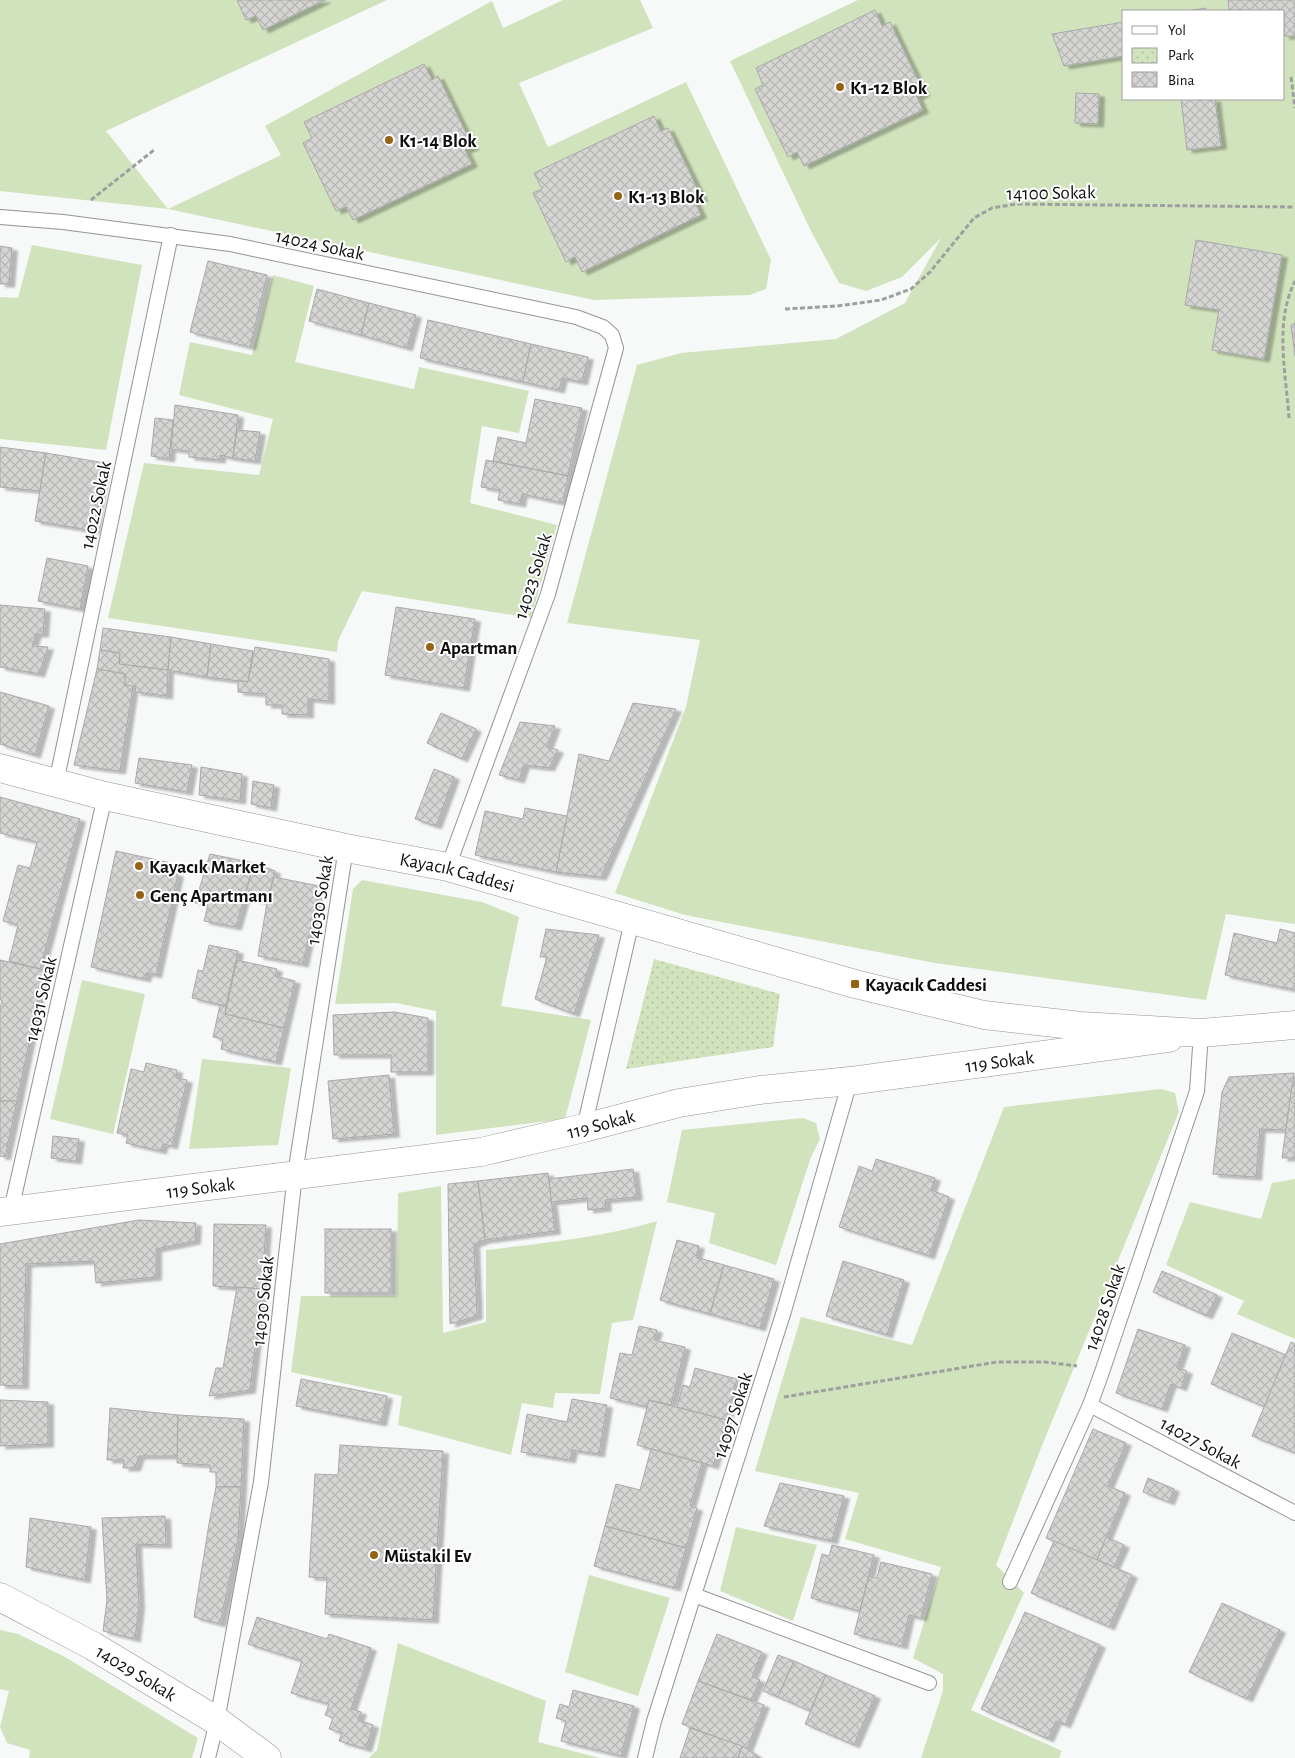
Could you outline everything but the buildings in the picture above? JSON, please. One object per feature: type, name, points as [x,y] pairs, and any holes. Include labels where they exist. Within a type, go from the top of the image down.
[{"type":"street","name":"Kayacık Caddesi","points":[[0,768],[105,796],[346,848],[448,867],[855,984],[984,1015],[1082,1026],[1201,1033],[1295,1025]]},
{"type":"street","name":"119 Sokak","points":[[6,1211],[481,1152],[679,1103],[760,1090],[850,1081],[1201,1033]]},
{"type":"street","name":"14029 Sokak","points":[[0,1597],[93,1646],[217,1721],[267,1758]]},
{"type":"lane","name":"14024 Sokak","points":[[0,217],[63,222],[230,244],[576,317],[603,327],[612,335],[616,348]]},
{"type":"lane","name":"14022 Sokak","points":[[56,783],[171,235]]},
{"type":"lane","name":"14023 Sokak","points":[[448,867],[548,594],[616,348]]},
{"type":"lane","name":"14031 Sokak","points":[[6,1211],[105,796]]},
{"type":"lane","name":"14030 Sokak","points":[[208,1758],[217,1721],[261,1482],[295,1174],[346,848]]},
{"type":"lane","points":[[584,1128],[632,921]]},
{"type":"lane","name":"14028 Sokak","points":[[1010,1582],[1090,1405],[1102,1372],[1197,1091],[1201,1033]]},
{"type":"lane","name":"14097 Sokak","points":[[645,1758],[654,1721],[784,1311],[850,1081]]},
{"type":"lane","name":"14027 Sokak","points":[[1090,1405],[1295,1513]]},
{"type":"lane","points":[[694,1595],[929,1683]]},
{"type":"path","points":[[1291,77],[1295,108]]},
{"type":"path","points":[[63,222],[154,150]]},
{"type":"path","name":"14100 Sokak","points":[[785,309],[837,306],[882,300],[911,289],[930,272],[974,218],[992,208],[1016,204],[1295,207]]},
{"type":"path","points":[[1289,418],[1282,330],[1288,294],[1295,281]]},
{"type":"path","points":[[756,1401],[804,1395],[997,1362],[1045,1362],[1086,1367],[1102,1372]]},
{"type":"green space","points":[[0,0],[387,0],[106,131],[168,209],[0,191]]},
{"type":"green space","points":[[563,0],[640,0],[653,28],[519,83],[548,147],[686,82],[771,260],[766,289],[749,295],[594,300],[168,209],[281,155],[265,126],[492,1],[503,28]]},
{"type":"green space","points":[[858,0],[1295,0],[1295,924],[1226,914],[1206,1000],[935,963],[685,915],[615,893],[686,707],[700,640],[567,623],[637,365],[681,353],[836,339],[905,303],[941,238],[902,277],[866,291],[839,283],[811,231],[730,61]]},
{"type":"green space","points":[[32,245],[142,265],[106,450],[0,439],[0,297],[18,298]]},
{"type":"green space","points":[[273,275],[314,286],[295,362],[414,389],[419,367],[529,391],[519,433],[482,426],[470,503],[557,525],[531,618],[362,591],[338,641],[337,652],[108,618],[144,463],[259,475],[273,419],[179,395],[190,342],[252,355]]},
{"type":"green space","points":[[362,880],[482,902],[519,917],[501,1006],[591,1020],[565,1119],[436,1135],[436,1011],[396,1003],[335,1004],[353,889]]},
{"type":"green space","points":[[654,959],[780,994],[773,1047],[626,1069]]},
{"type":"green space","points":[[82,980],[145,994],[113,1134],[50,1119]]},
{"type":"green space","points":[[202,1059],[291,1068],[278,1145],[189,1149]]},
{"type":"green space","points":[[1161,1089],[1175,1093],[1179,1112],[1041,1448],[996,1565],[1024,1593],[971,1710],[1062,1751],[1059,1758],[921,1758],[943,1691],[943,1674],[913,1658],[941,1567],[845,1539],[859,1493],[755,1471],[801,1317],[912,1345],[1004,1107]]},
{"type":"green space","points":[[803,1118],[816,1123],[820,1139],[811,1157],[776,1265],[709,1243],[715,1213],[667,1202],[682,1130]]},
{"type":"green space","points":[[1295,1179],[1295,1339],[1237,1314],[1244,1301],[1166,1265],[1190,1202],[1261,1219],[1272,1183]]},
{"type":"green space","points":[[441,1186],[443,1333],[486,1322],[486,1250],[593,1236],[657,1221],[633,1320],[612,1323],[600,1394],[555,1393],[553,1408],[522,1403],[511,1455],[398,1425],[402,1396],[291,1372],[301,1296],[397,1296],[398,1193]]},
{"type":"green space","points":[[736,1527],[817,1545],[793,1621],[720,1591]]},
{"type":"green space","points":[[589,1575],[670,1598],[638,1696],[565,1672]]},
{"type":"green space","points":[[0,1630],[18,1634],[65,1657],[198,1738],[192,1758],[29,1758],[30,1750],[7,1743],[0,1727],[9,1691],[0,1689]]},
{"type":"green space","points":[[398,1643],[546,1701],[538,1742],[600,1758],[369,1758],[377,1750]]},
{"type":"place","name":"K1-12 Blok","points":[[840,87]]},
{"type":"place","name":"K1-14 Blok","points":[[389,140]]},
{"type":"place","name":"K1-13 Blok","points":[[618,196]]},
{"type":"place","name":"Apartman","points":[[430,647]]},
{"type":"place","name":"Kayacık Market","points":[[139,866]]},
{"type":"place","name":"Genç Apartmanı","points":[[140,895]]},
{"type":"place","name":"Kayacık Caddesi","points":[[855,984]]},
{"type":"place","name":"Müstakil Ev","points":[[374,1555]]}]
